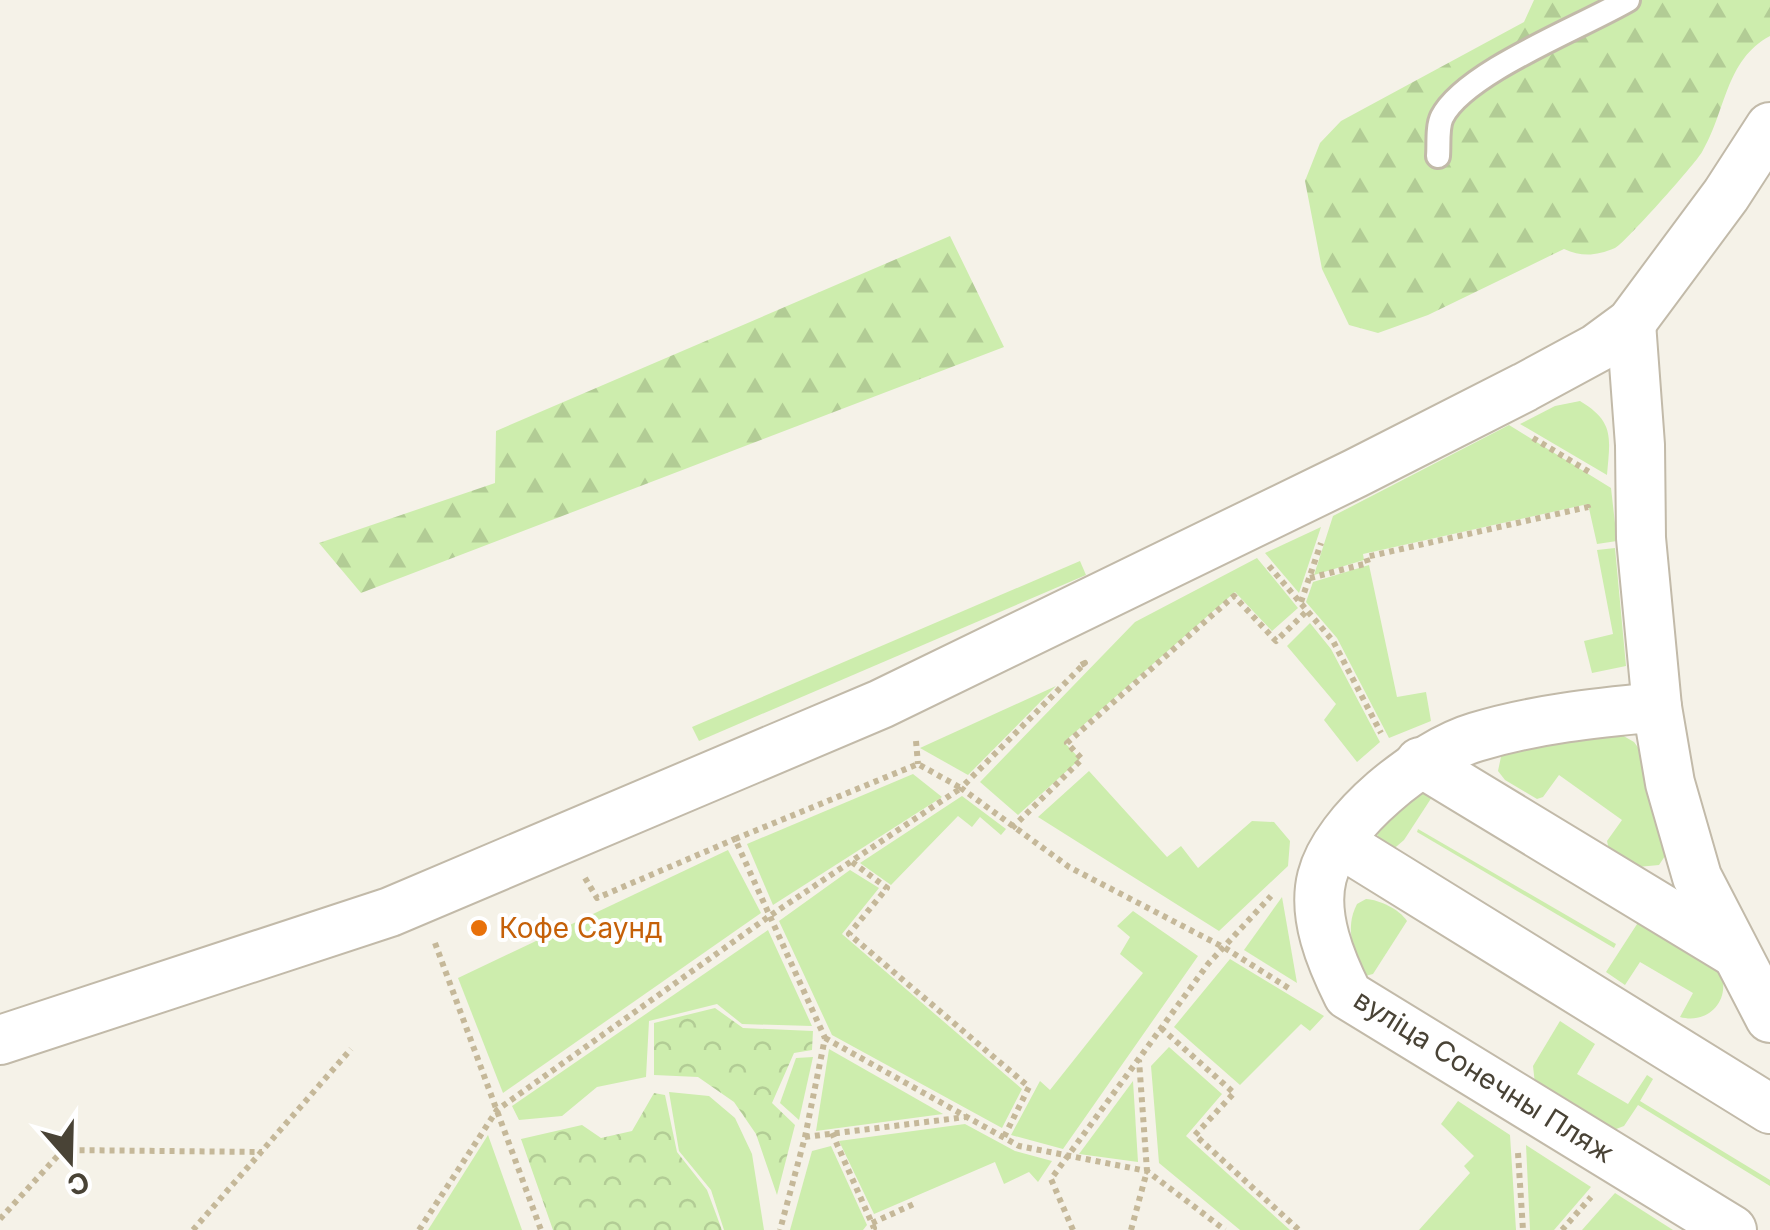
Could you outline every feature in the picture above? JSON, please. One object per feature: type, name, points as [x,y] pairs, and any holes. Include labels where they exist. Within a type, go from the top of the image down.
[{"type":"street","points":[[0,1040],[417,901],[881,704],[1356,474],[1582,356],[1630,323],[1726,195],[1770,127]]},
{"type":"street","points":[[1630,323],[1640,444],[1641,538],[1657,707],[1670,783],[1696,876],[1770,1018]]},
{"type":"street","points":[[1657,707],[1557,717],[1403,753],[1380,795],[1331,860],[1770,1109]]},
{"type":"street","points":[[1403,753],[1735,953]]},
{"type":"street","name":"вуліца Сонечны Пляж","points":[[1331,860],[1325,936],[1333,965],[1348,995],[1732,1230]]},
{"type":"lane","points":[[1438,156],[1441,119],[1461,94],[1512,60],[1628,0]]},
{"type":"path","points":[[1523,432],[1598,478]]},
{"type":"path","points":[[1310,578],[1368,562],[1366,557],[1588,506],[1591,520]]},
{"type":"path","points":[[1301,603],[1326,530]]},
{"type":"path","points":[[1258,552],[1332,641],[1403,753]]},
{"type":"path","points":[[1012,828],[1082,759],[1066,743],[1234,596],[1276,641],[1308,611]]},
{"type":"path","points":[[419,1230],[498,1110],[771,914],[961,788],[1085,663],[1051,678]]},
{"type":"path","points":[[918,764],[916,740],[932,732]]},
{"type":"path","points":[[918,764],[961,788],[1069,868],[1225,948],[1300,996]]},
{"type":"path","points":[[780,1230],[826,1038],[735,839],[918,764]]},
{"type":"path","points":[[1073,1230],[1051,1179],[1208,964],[1292,872],[1331,860]]},
{"type":"path","points":[[852,862],[887,888],[849,934],[1028,1087],[1004,1137]]},
{"type":"path","points":[[417,901],[541,1230]]},
{"type":"path","points":[[1161,1028],[1234,1093],[1194,1135],[1299,1230]]},
{"type":"path","points":[[826,1038],[1019,1146],[1147,1170],[1225,1230]]},
{"type":"path","points":[[193,1230],[352,1049]]},
{"type":"path","points":[[1131,1230],[1147,1170],[1139,1059]]},
{"type":"path","points":[[805,1137],[967,1117]]},
{"type":"path","points":[[832,1134],[871,1227],[916,1203]]},
{"type":"path","points":[[1517,1144],[1523,1230]]},
{"type":"path","points":[[0,1219],[63,1150],[262,1152]]},
{"type":"green space","points":[[1534,0],[1770,0],[1770,36],[1755,46],[1735,73],[1697,159],[1615,248],[1589,254],[1564,249],[1428,315],[1378,333],[1349,325],[1322,269],[1305,181],[1320,143],[1341,121],[1524,22]]},
{"type":"green space","points":[[950,236],[1004,347],[361,593],[319,543],[495,483],[496,431]]},
{"type":"green space","points":[[1580,401],[1599,416],[1608,432],[1607,475],[1520,424],[1555,406]]},
{"type":"green space","points":[[1509,425],[1611,488],[1617,541],[1597,544],[1588,504],[1363,554],[1364,560],[1314,575],[1333,516]]},
{"type":"green space","points":[[1321,527],[1299,593],[1265,553]]},
{"type":"green space","points":[[1615,548],[1626,666],[1592,673],[1584,641],[1613,634],[1597,550]]},
{"type":"green space","points":[[1257,558],[1298,608],[1272,631],[1235,592],[1064,742],[1080,759],[1018,815],[980,782],[1135,622]]},
{"type":"green space","points":[[1080,561],[1086,575],[699,741],[692,727]]},
{"type":"green space","points":[[1369,565],[1397,697],[1426,692],[1431,721],[1389,738],[1337,638],[1306,602],[1313,582]]},
{"type":"green space","points":[[1310,623],[1331,649],[1380,742],[1357,762],[1324,720],[1336,704],[1287,646]]},
{"type":"green space","points":[[1056,686],[968,775],[920,748]]},
{"type":"green space","points":[[1615,731],[1634,742],[1645,757],[1667,845],[1659,865],[1638,867],[1609,850],[1607,841],[1622,820],[1559,775],[1543,797],[1537,799],[1505,780],[1498,771],[1502,752]]},
{"type":"green space","points":[[1089,771],[1167,857],[1181,846],[1198,868],[1252,821],[1274,822],[1290,841],[1288,866],[1219,931],[1038,817]]},
{"type":"green space","points":[[913,774],[942,797],[773,905],[747,844]]},
{"type":"green space","points":[[1417,788],[1432,797],[1404,840],[1390,852],[1377,839],[1379,824]]},
{"type":"green space","points":[[962,796],[1006,829],[1001,835],[980,817],[972,827],[958,816],[891,885],[860,863]]},
{"type":"green space","points":[[1418,829],[1616,944],[1614,948],[1417,832]]},
{"type":"green space","points":[[728,850],[761,913],[503,1093],[458,978]]},
{"type":"green space","points":[[850,870],[879,888],[842,934],[1022,1089],[1002,1128],[832,1035],[779,921]]},
{"type":"green space","points":[[1282,897],[1297,983],[1244,950]]},
{"type":"green space","points":[[1366,899],[1389,906],[1407,921],[1373,974],[1365,976],[1354,949],[1351,922],[1357,904]]},
{"type":"green space","points":[[1133,911],[1198,956],[1063,1149],[1011,1135],[1040,1081],[1050,1090],[1143,973],[1120,954],[1130,937],[1117,926]]},
{"type":"green space","points":[[1639,921],[1720,971],[1723,991],[1709,1013],[1680,1017],[1693,993],[1640,962],[1625,985],[1606,972]]},
{"type":"green space","points":[[768,930],[812,1026],[742,1024],[717,1004],[649,1021],[646,1077],[597,1087],[562,1116],[519,1120],[512,1106]]},
{"type":"green space","points":[[1230,959],[1324,1016],[1310,1031],[1301,1024],[1240,1085],[1174,1027]]},
{"type":"green space","points":[[715,1008],[743,1028],[813,1031],[812,1050],[794,1053],[772,1103],[795,1125],[777,1195],[756,1134],[734,1102],[698,1077],[654,1075],[654,1023]]},
{"type":"green space","points":[[1560,1021],[1595,1044],[1577,1074],[1628,1104],[1647,1075],[1653,1079],[1640,1101],[1770,1180],[1770,1186],[1638,1105],[1624,1126],[1611,1131],[1535,1084],[1533,1066]]},
{"type":"green space","points":[[1169,1047],[1222,1094],[1186,1136],[1290,1230],[1240,1230],[1159,1163],[1151,1066]]},
{"type":"green space","points":[[829,1049],[943,1114],[816,1131]]},
{"type":"green space","points":[[813,1057],[799,1120],[780,1103],[796,1058]]},
{"type":"green space","points":[[1133,1081],[1138,1162],[1079,1154]]},
{"type":"green space","points":[[669,1092],[709,1096],[735,1118],[752,1154],[764,1230],[724,1230],[711,1190],[679,1151]]},
{"type":"green space","points":[[654,1093],[665,1095],[677,1152],[707,1190],[722,1230],[553,1230],[521,1139],[582,1125],[601,1138],[632,1131]]},
{"type":"green space","points":[[1458,1101],[1510,1135],[1516,1230],[1419,1230],[1470,1173],[1464,1166],[1474,1156],[1441,1124]]},
{"type":"green space","points":[[965,1124],[1015,1151],[1052,1161],[1038,1182],[1029,1172],[1004,1184],[995,1162],[874,1214],[839,1141]]},
{"type":"green space","points":[[488,1135],[522,1230],[428,1230]]},
{"type":"green space","points":[[1526,1145],[1591,1187],[1554,1230],[1530,1230]]},
{"type":"green space","points":[[831,1146],[867,1225],[863,1230],[790,1230],[812,1151]]},
{"type":"green space","points":[[1615,1193],[1673,1230],[1582,1230]]},
{"type":"place","name":"Кофе Саунд","points":[[479,928]]}]
